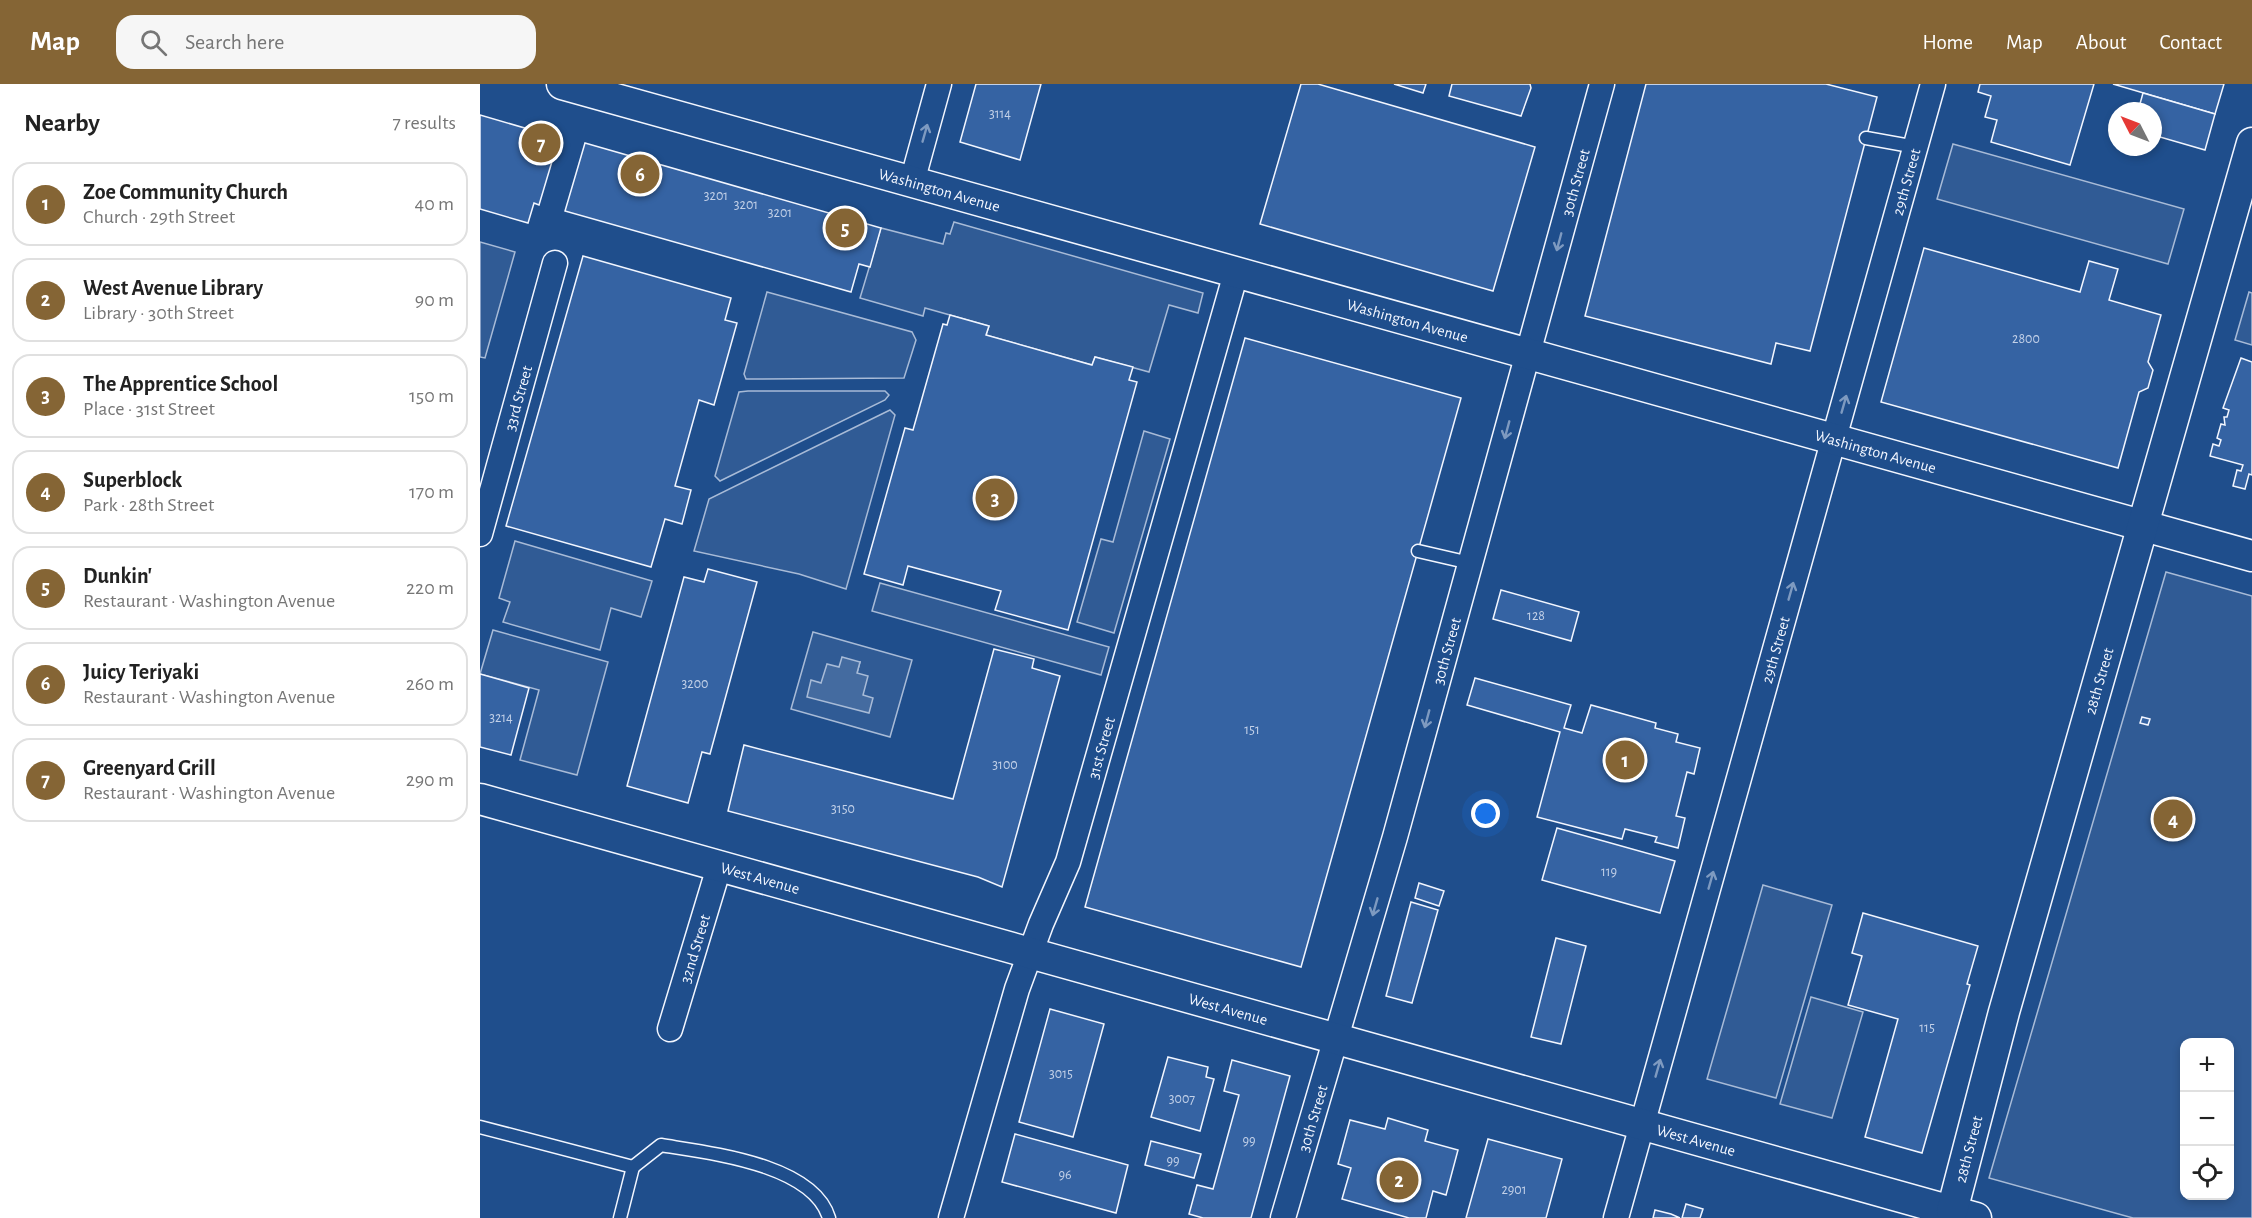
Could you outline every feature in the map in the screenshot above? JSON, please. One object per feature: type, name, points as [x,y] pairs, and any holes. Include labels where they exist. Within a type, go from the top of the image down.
[{"type":"street","name":"Washington Avenue","points":[[562,84],[607,90],[912,182],[2252,556]]},
{"type":"street","points":[[912,182],[939,84]]},
{"type":"street","name":"30th Street","points":[[1283,1218],[1336,1039],[1470,563],[1602,84]]},
{"type":"street","name":"29th Street","points":[[1616,1218],[1933,84]]},
{"type":"street","name":"28th Street","points":[[1959,1216],[2007,1001],[2252,143]]},
{"type":"street","name":"33rd Street","points":[[480,534],[555,263]]},
{"type":"street","name":"31st Street","points":[[951,1218],[1029,954],[1068,862],[1236,273]]},
{"type":"street","name":"West Avenue","points":[[480,799],[1643,1125],[1959,1216]]},
{"type":"street","name":"32nd Street","points":[[670,1029],[719,867]]},
{"type":"lane","points":[[1866,138],[1916,147]]},
{"type":"lane","points":[[1418,551],[1470,563]]},
{"type":"lane","points":[[480,1127],[633,1167]]},
{"type":"lane","points":[[620,1218],[633,1167],[661,1145],[730,1156],[801,1182],[825,1207],[829,1218]]},
{"type":"shaded area","points":[[1953,144],[2184,209],[2168,264],[1937,199]]},
{"type":"shaded area","points":[[954,222],[1203,293],[1198,313],[1169,305],[1149,372],[1095,357],[1092,365],[986,335],[989,326],[925,308],[923,316],[860,298],[881,228],[943,244],[946,233],[950,234]]},
{"type":"shaded area","points":[[480,242],[515,252],[485,358],[480,357]]},
{"type":"shaded area","points":[[767,292],[912,332],[916,340],[904,378],[746,379],[744,374]]},
{"type":"shaded area","points":[[2249,292],[2252,293],[2252,345],[2235,340]]},
{"type":"shaded area","points":[[885,391],[889,395],[885,400],[720,481],[715,476],[739,392]]},
{"type":"shaded area","points":[[890,410],[895,415],[846,589],[799,574],[694,551],[709,499]]},
{"type":"shaded area","points":[[1144,431],[1170,439],[1114,633],[1077,622],[1101,539],[1113,542]]},
{"type":"shaded area","points":[[515,541],[652,581],[641,617],[611,608],[600,650],[503,622],[510,602],[499,598]]},
{"type":"shaded area","points":[[2166,572],[2252,596],[2252,1218],[2133,1218],[1989,1178]]},
{"type":"shaded area","points":[[880,583],[1109,647],[1101,675],[872,611]]},
{"type":"shaded area","points":[[493,630],[608,662],[577,775],[520,760],[539,690],[480,674]]},
{"type":"shaded area","points":[[813,632],[912,660],[890,737],[791,709]],"holes":[[[860,662],[857,673],[863,695],[811,681],[821,683],[839,667]]]},
{"type":"shaded area","points":[[842,657],[860,662],[857,673],[868,676],[863,695],[873,698],[869,713],[807,697],[811,680],[821,683],[827,664],[839,667]]},
{"type":"shaded area","points":[[1763,885],[1832,905],[1776,1098],[1707,1079]]},
{"type":"shaded area","points":[[1811,997],[1863,1012],[1832,1118],[1780,1104]]},
{"type":"building","points":[[976,84],[1041,84],[1020,160],[960,142]]},
{"type":"building","points":[[1301,84],[1318,84],[1535,147],[1493,291],[1260,224]]},
{"type":"building","points":[[1394,84],[1426,84],[1423,93]]},
{"type":"building","points":[[1452,84],[1530,84],[1531,88],[1521,116],[1449,96]]},
{"type":"building","points":[[1646,84],[1826,84],[1877,97],[1810,351],[1776,343],[1771,364],[1585,316]]},
{"type":"building","points":[[1980,84],[2094,84],[2070,165],[1991,142],[1997,120],[1985,117],[1991,96],[1978,92]]},
{"type":"building","points":[[2113,84],[2224,84],[2215,114]]},
{"type":"building","points":[[2143,93],[2215,114],[2205,150],[2162,138],[2162,102],[2140,102]]},
{"type":"building","points":[[480,115],[559,138],[539,205],[534,203],[528,223],[480,209]]},
{"type":"building","points":[[585,143],[881,228],[870,267],[859,264],[851,292],[565,211]]},
{"type":"building","points":[[1924,248],[2080,292],[2089,261],[2118,269],[2109,300],[2161,315],[2148,362],[2153,370],[2148,388],[2139,392],[2118,468],[1881,402]]},
{"type":"building","points":[[583,256],[731,298],[725,320],[737,323],[714,405],[699,400],[675,486],[691,490],[682,524],[665,519],[651,567],[506,526]]},
{"type":"building","points":[[950,315],[989,326],[986,335],[1092,365],[1095,357],[1133,367],[1129,380],[1137,382],[1068,630],[995,610],[1001,591],[908,566],[903,585],[864,574],[905,428],[913,430],[943,324],[947,325]]},
{"type":"building","points":[[1245,338],[1461,398],[1301,967],[1085,907]]},
{"type":"building","points":[[2241,358],[2252,362],[2252,475],[2249,474],[2245,489],[2233,486],[2237,470],[2241,471],[2243,465],[2210,456],[2213,444],[2219,446],[2221,440],[2217,438],[2221,424],[2225,425],[2224,417],[2227,417],[2229,410],[2223,408]]},
{"type":"building","points":[[708,569],[757,582],[710,754],[702,752],[688,803],[627,786],[684,577],[704,582]]},
{"type":"building","points":[[1501,590],[1579,612],[1571,641],[1493,619]]},
{"type":"building","points":[[994,649],[1034,659],[1032,668],[1060,676],[1002,887],[978,877],[728,811],[744,745],[953,799]]},
{"type":"building","points":[[480,674],[529,688],[511,755],[480,747]]},
{"type":"building","points":[[1475,678],[1571,705],[1564,728],[1582,733],[1591,705],[1656,723],[1655,728],[1678,734],[1676,742],[1700,748],[1694,774],[1687,772],[1676,816],[1685,818],[1678,848],[1655,842],[1657,837],[1625,829],[1622,839],[1537,817],[1560,732],[1467,705]]},
{"type":"building","points":[[2142,717],[2150,719],[2148,725],[2140,723]]},
{"type":"building","points":[[1557,828],[1675,861],[1660,913],[1542,880]]},
{"type":"building","points":[[1419,883],[1444,891],[1439,906],[1415,898]]},
{"type":"building","points":[[1411,902],[1438,910],[1412,1003],[1386,996]]},
{"type":"building","points":[[1863,913],[1978,946],[1967,984],[1970,985],[1922,1153],[1865,1137],[1898,1019],[1848,1005],[1862,956],[1852,953]]},
{"type":"building","points":[[1556,938],[1586,946],[1561,1044],[1531,1037]]},
{"type":"building","points":[[1050,1009],[1104,1024],[1073,1137],[1019,1122]]},
{"type":"building","points":[[1168,1057],[1208,1067],[1206,1077],[1214,1079],[1200,1131],[1151,1117]]},
{"type":"building","points":[[1232,1060],[1290,1076],[1251,1218],[1203,1218],[1189,1214],[1197,1185],[1213,1189],[1239,1095],[1224,1091]]},
{"type":"building","points":[[1388,1118],[1428,1130],[1425,1141],[1458,1150],[1446,1195],[1433,1191],[1426,1218],[1409,1218],[1342,1199],[1351,1168],[1338,1164],[1350,1120],[1385,1129]]},
{"type":"building","points":[[1015,1134],[1128,1165],[1116,1213],[1002,1182]]},
{"type":"building","points":[[1488,1139],[1562,1159],[1546,1218],[1466,1218]]},
{"type":"building","points":[[1151,1141],[1201,1154],[1194,1178],[1145,1165]]},
{"type":"building","points":[[1686,1204],[1703,1209],[1700,1218],[1682,1218]]},
{"type":"building","points":[[1655,1210],[1671,1214],[1680,1218],[1653,1218]]},
{"type":"place","name":"Greenyard Grill","points":[[541,143]]},
{"type":"place","name":"Juicy Teriyaki","points":[[640,174]]},
{"type":"place","name":"Dunkin'","points":[[845,228]]},
{"type":"place","name":"The Apprentice School","points":[[995,498]]},
{"type":"place","name":"Zoe Community Church","points":[[1625,760]]},
{"type":"place","name":"Superblock","points":[[2173,819]]},
{"type":"place","name":"West Avenue Library","points":[[1399,1180]]}]
